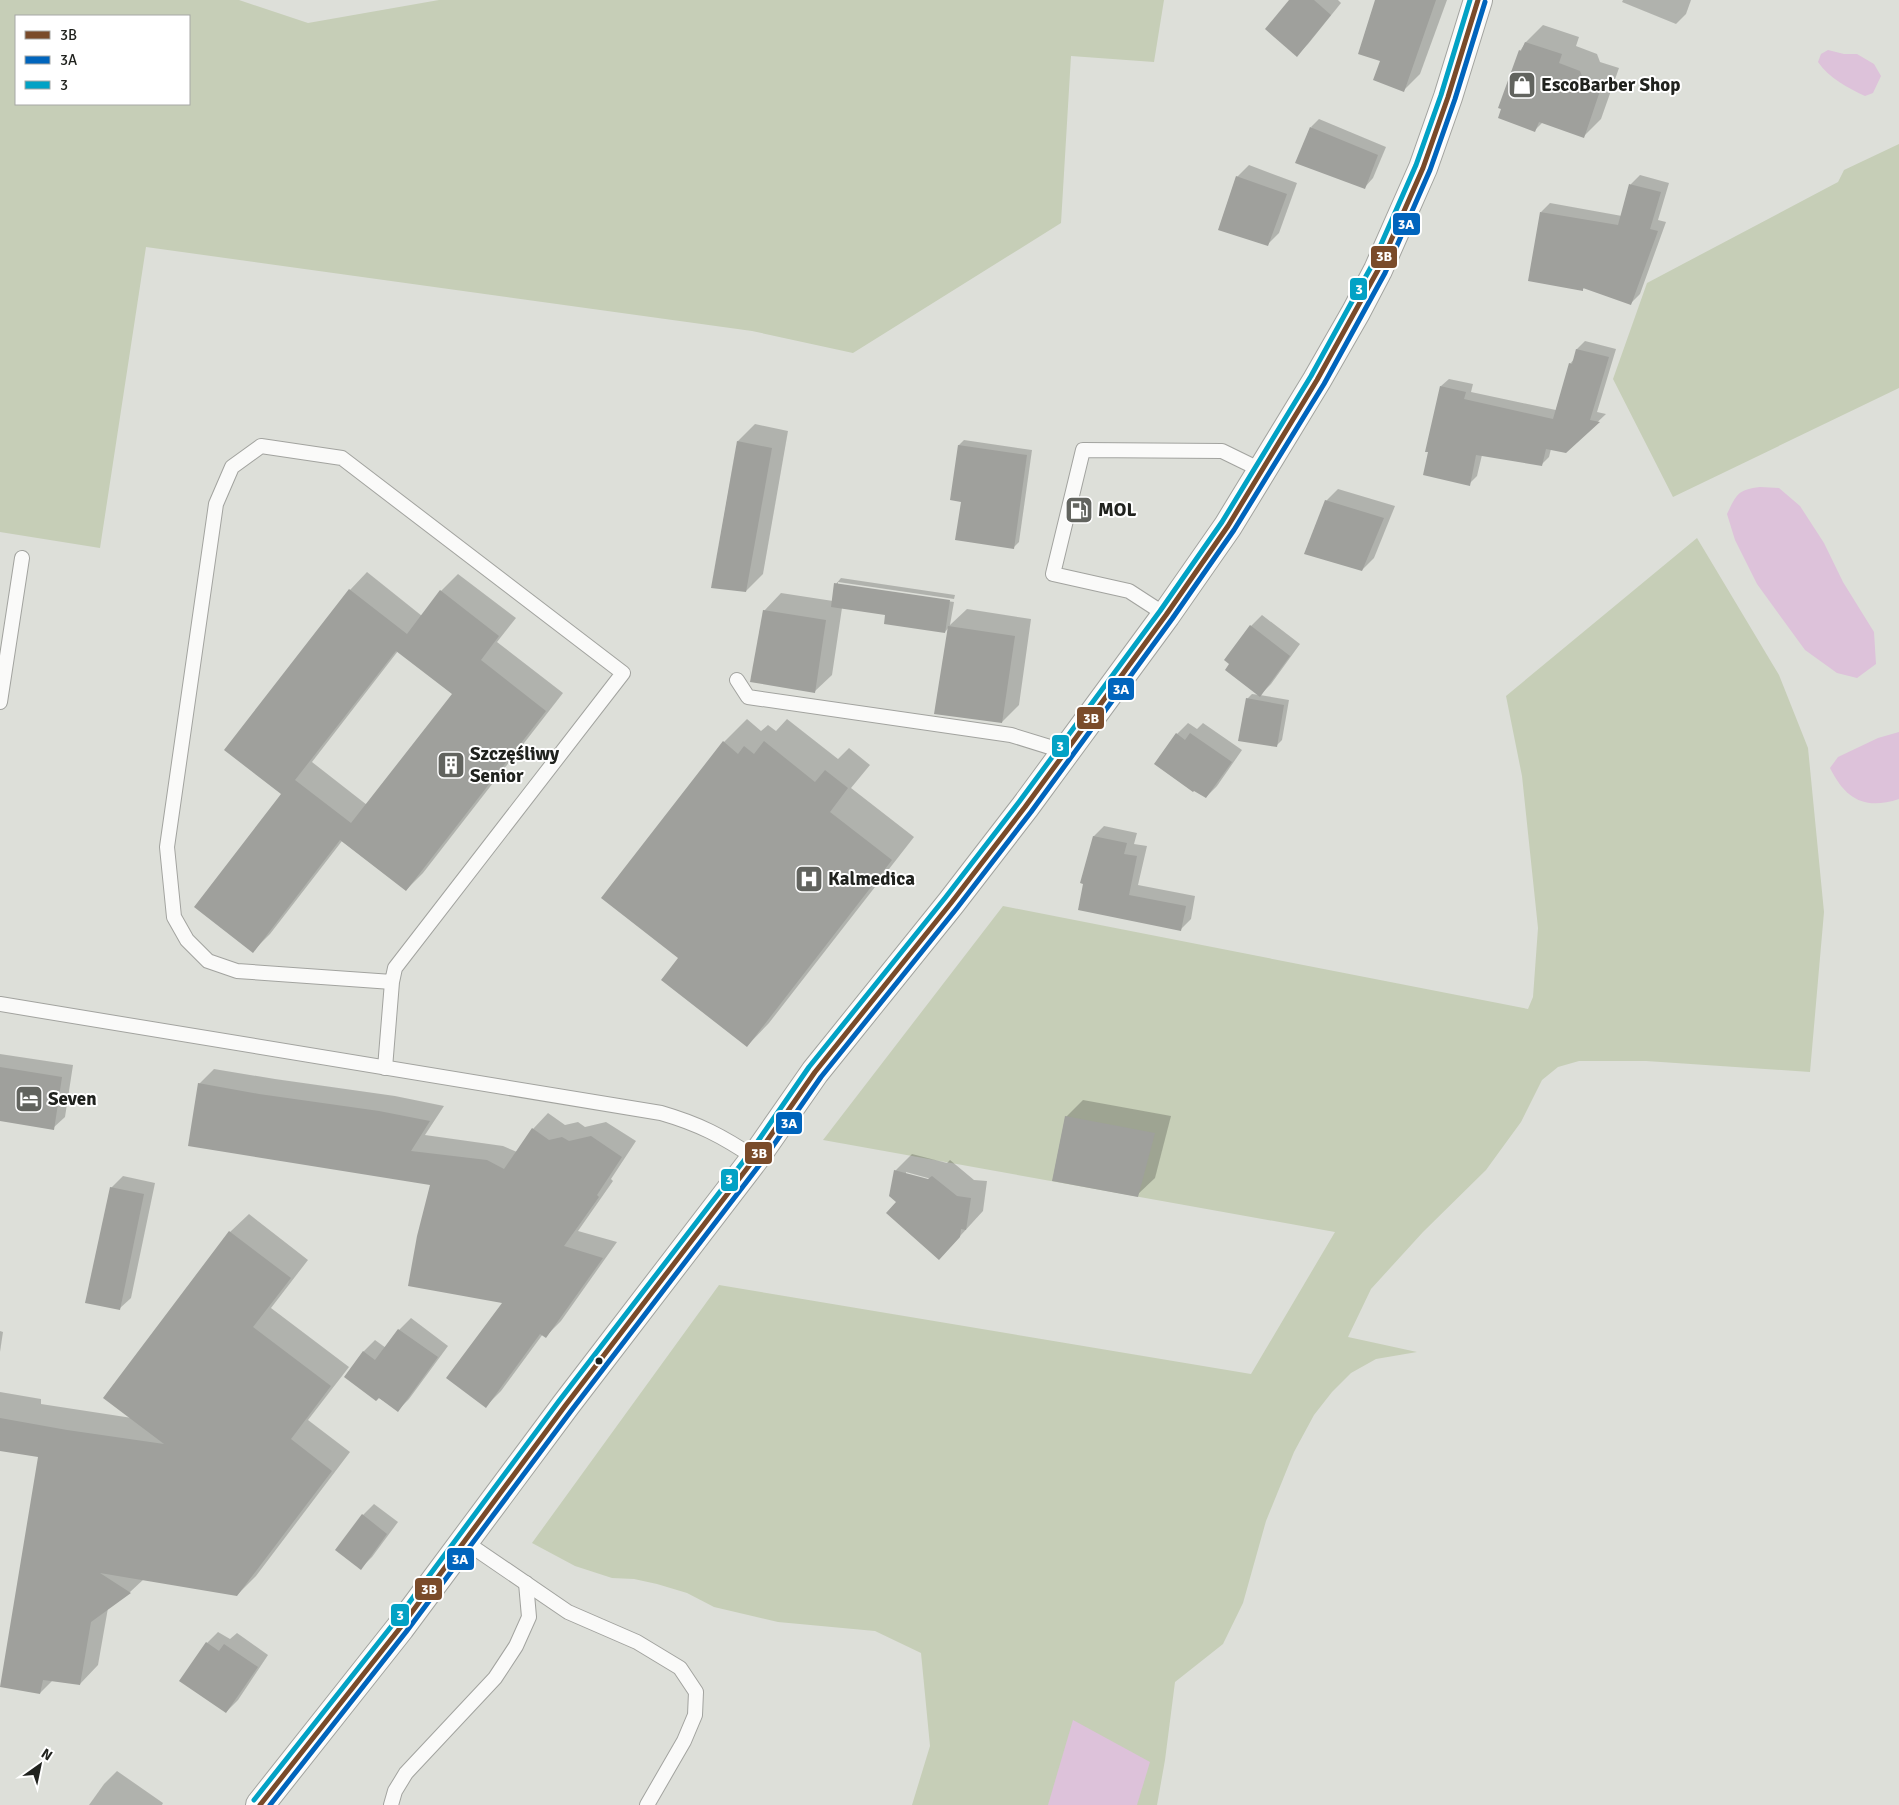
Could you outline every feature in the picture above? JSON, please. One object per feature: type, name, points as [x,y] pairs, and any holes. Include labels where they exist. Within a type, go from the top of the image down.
[{"type":"main road","points":[[260,1805],[400,1628],[565,1406],[755,1158],[815,1072],[951,904],[1066,752],[1228,526],[1263,471],[1356,312],[1382,261],[1422,168],[1448,97],[1478,0]]},
{"type":"lane","points":[[385,1068],[392,982],[395,968],[622,674],[342,458],[261,446],[232,468],[216,504],[167,848],[174,917],[187,940],[208,961],[237,971],[392,982]]},
{"type":"lane","points":[[1166,615],[1129,591],[1053,574],[1083,450],[1222,450],[1263,471]]},
{"type":"lane","points":[[0,702],[22,558]]},
{"type":"lane","points":[[737,680],[748,697],[1011,735],[1066,752]]},
{"type":"lane","points":[[0,1004],[661,1113],[692,1122],[710,1130],[755,1158]]},
{"type":"lane","points":[[464,1541],[568,1612],[637,1642],[680,1668],[696,1692],[695,1715],[684,1741],[647,1805]]},
{"type":"lane","points":[[391,1805],[395,1791],[406,1773],[495,1678],[516,1646],[529,1617],[526,1583]]},
{"type":"green space","points":[[0,0],[239,0],[308,23],[439,0],[1164,0],[1154,62],[1071,56],[1061,223],[853,353],[752,331],[146,247],[100,548],[0,532]]},
{"type":"green space","points":[[1899,144],[1899,388],[1673,497],[1613,379],[1647,283],[1838,182],[1844,170]]},
{"type":"green space","points":[[1697,538],[1779,675],[1808,748],[1824,912],[1810,1072],[1646,1061],[1579,1061],[1558,1067],[1542,1080],[1521,1122],[1486,1170],[1423,1232],[1371,1289],[1348,1337],[1417,1352],[1376,1359],[1351,1373],[1332,1392],[1314,1415],[1294,1452],[1266,1521],[1243,1603],[1223,1644],[1175,1682],[1157,1805],[912,1805],[930,1746],[921,1653],[875,1631],[778,1622],[714,1607],[687,1593],[657,1584],[634,1579],[612,1578],[575,1566],[532,1543],[719,1285],[1251,1374],[1335,1232],[823,1140],[1003,906],[1528,1009],[1533,997],[1538,928],[1522,776],[1506,696]]},
{"type":"shaded area","points":[[1828,50],[1844,54],[1857,54],[1874,64],[1881,76],[1873,93],[1865,96],[1833,78],[1822,68],[1818,62],[1821,54]]},
{"type":"shaded area","points":[[1760,487],[1779,488],[1800,506],[1824,543],[1843,582],[1874,632],[1876,664],[1857,678],[1837,673],[1805,650],[1757,584],[1735,540],[1727,514],[1739,494]]},
{"type":"shaded area","points":[[1899,732],[1899,799],[1876,803],[1858,800],[1850,795],[1836,779],[1830,768],[1838,757],[1878,738]]},
{"type":"shaded area","points":[[1073,1720],[1150,1762],[1137,1805],[1048,1805]]},
{"type":"building","points":[[1289,0],[1314,0],[1331,15],[1297,57],[1265,29]]},
{"type":"building","points":[[1375,0],[1436,0],[1404,92],[1373,80],[1380,61],[1358,54]]},
{"type":"building","points":[[1525,42],[1562,54],[1559,63],[1580,71],[1583,79],[1602,85],[1584,138],[1539,122],[1535,132],[1498,118],[1501,109],[1498,108],[1519,50],[1521,51]]},
{"type":"building","points":[[1310,127],[1378,155],[1365,189],[1295,163]]},
{"type":"building","points":[[1236,176],[1287,194],[1268,246],[1218,230]]},
{"type":"building","points":[[1629,184],[1661,192],[1650,229],[1658,231],[1631,305],[1583,288],[1583,291],[1528,281],[1540,212],[1618,225]]},
{"type":"building","points":[[1576,349],[1609,357],[1590,420],[1600,422],[1566,453],[1546,449],[1542,466],[1476,455],[1470,486],[1423,475],[1428,452],[1425,452],[1440,386],[1466,392],[1464,399],[1553,419],[1569,363],[1572,364]]},
{"type":"building","points":[[737,441],[772,448],[746,592],[711,588]]},
{"type":"building","points":[[958,445],[1027,455],[1014,549],[955,540],[961,502],[950,500]]},
{"type":"building","points":[[1325,500],[1384,518],[1362,571],[1304,554]]},
{"type":"building","points":[[834,583],[950,600],[945,633],[884,624],[885,615],[831,607]]},
{"type":"building","name":"Szczęśliwy Senior","points":[[349,589],[407,634],[440,590],[499,636],[481,660],[546,711],[406,891],[340,840],[253,953],[194,907],[281,794],[224,750]],"holes":[[[396,651],[452,694],[351,823],[295,780]]]},
{"type":"building","points":[[763,610],[826,620],[815,693],[750,682]]},
{"type":"building","points":[[1250,625],[1290,656],[1260,697],[1225,670],[1229,664],[1224,660]]},
{"type":"building","points":[[948,626],[1015,636],[1002,723],[934,714]]},
{"type":"building","points":[[1246,698],[1284,705],[1277,747],[1238,741]]},
{"type":"building","points":[[1176,733],[1185,740],[1190,733],[1232,762],[1206,798],[1193,792],[1154,764]]},
{"type":"building","name":"Kalmedica","points":[[723,741],[738,754],[744,746],[754,754],[764,741],[815,782],[825,770],[848,788],[830,812],[892,860],[747,1047],[661,980],[678,958],[601,898]]},
{"type":"building","points":[[1093,836],[1127,843],[1124,854],[1137,856],[1129,895],[1186,906],[1181,931],[1078,910],[1083,884],[1080,883]]},
{"type":"building","name":"Seven","points":[[0,1067],[62,1077],[54,1130],[0,1121]]},
{"type":"building","points":[[198,1083],[259,1094],[379,1111],[430,1121],[411,1151],[487,1160],[504,1169],[532,1128],[549,1140],[562,1137],[569,1141],[591,1136],[622,1157],[597,1195],[599,1197],[564,1246],[603,1258],[546,1338],[540,1334],[486,1408],[446,1378],[502,1303],[408,1286],[417,1236],[430,1185],[188,1146]]},
{"type":"building","points":[[1065,1116],[1155,1133],[1138,1197],[1052,1181]]},
{"type":"building","points":[[894,1170],[928,1179],[932,1176],[957,1196],[971,1198],[966,1230],[961,1229],[960,1237],[939,1260],[886,1213],[896,1202],[889,1196]]},
{"type":"building","points":[[110,1187],[144,1194],[120,1310],[85,1303]]},
{"type":"building","points":[[229,1231],[291,1278],[253,1327],[331,1386],[291,1439],[332,1471],[237,1596],[100,1573],[131,1593],[91,1622],[80,1685],[43,1680],[40,1694],[0,1687],[38,1457],[0,1451],[0,1418],[164,1444],[103,1398]]},
{"type":"building","points":[[398,1329],[438,1357],[398,1412],[379,1398],[376,1401],[344,1377],[363,1351],[375,1360]]},
{"type":"building","points":[[362,1514],[387,1534],[361,1570],[335,1550]]},
{"type":"building","points":[[206,1642],[219,1651],[224,1644],[258,1667],[226,1713],[179,1681]]},
{"type":"transit line","name":"3","points":[[254,1800],[394,1623],[559,1401],[749,1154],[809,1067],[945,898],[1019,802],[1160,611],[1222,522],[1311,376],[1371,267],[1416,165],[1441,95],[1470,0]]},
{"type":"transit line","name":"3B","points":[[260,1805],[400,1628],[565,1406],[755,1158],[815,1072],[951,903],[1025,807],[1166,615],[1228,526],[1317,380],[1378,270],[1423,168],[1448,97],[1478,0]]},
{"type":"transit line","name":"3A","points":[[270,1805],[406,1632],[571,1411],[761,1163],[821,1077],[957,908],[1031,812],[1172,619],[1234,530],[1324,384],[1385,273],[1430,170],[1455,99],[1485,2]]},
{"type":"place","name":"EscoBarber Shop","points":[[1522,85]]},
{"type":"place","name":"MOL","points":[[1079,510]]},
{"type":"place","name":"Szczęśliwy Senior","points":[[451,765]]},
{"type":"place","name":"Kalmedica","points":[[809,879]]},
{"type":"place","name":"Seven","points":[[29,1099]]}]
